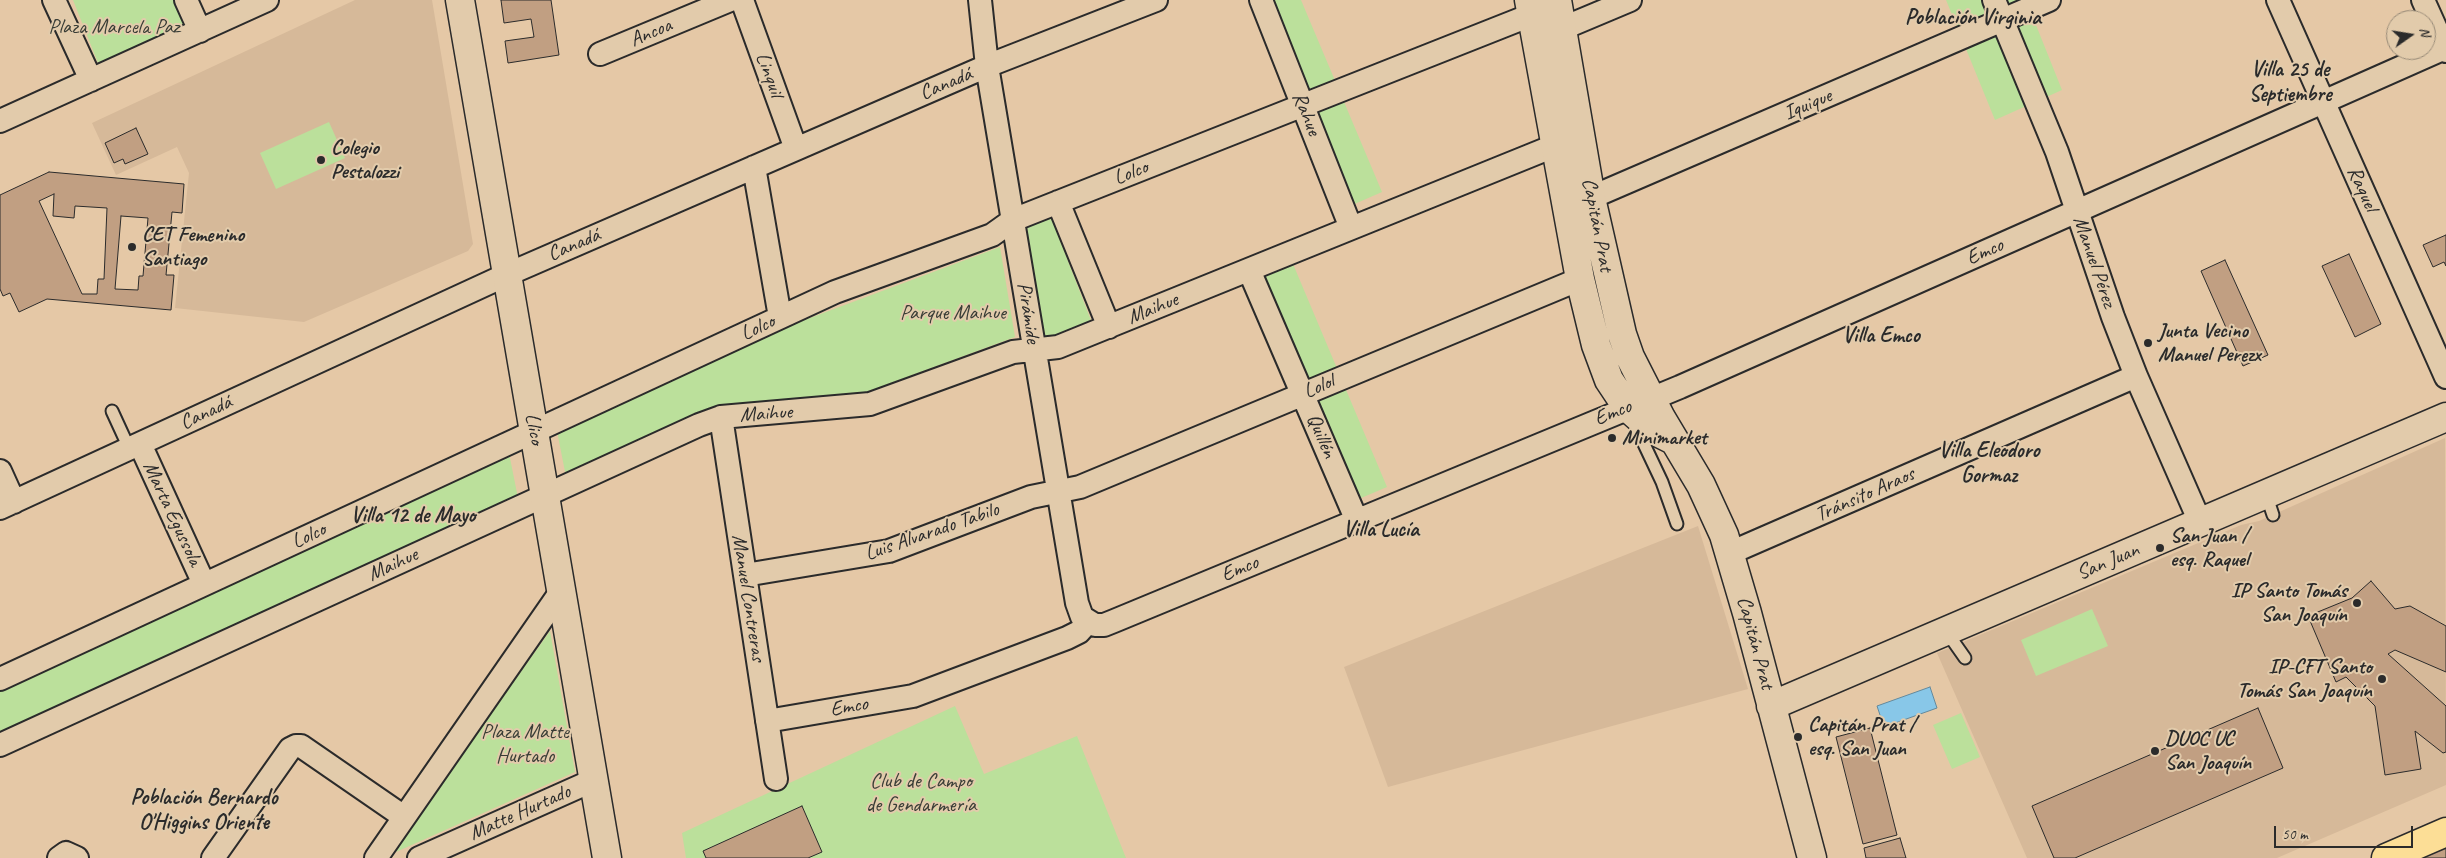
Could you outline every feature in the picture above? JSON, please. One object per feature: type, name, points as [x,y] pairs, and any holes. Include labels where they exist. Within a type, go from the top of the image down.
[{"type":"main road","points":[[2386,858],[2446,832]]},
{"type":"street","points":[[54,0],[92,80]]},
{"type":"street","points":[[186,0],[200,31]]},
{"type":"street","points":[[0,121],[267,0]]},
{"type":"street","name":"Llico","points":[[460,0],[607,858]]},
{"type":"street","name":"Ancoa","points":[[600,54],[730,0]]},
{"type":"street","name":"Linquil","points":[[742,0],[796,149]]},
{"type":"street","name":"Pirámide","points":[[980,0],[987,66],[1078,610],[1088,622]]},
{"type":"street","name":"Canadá","points":[[7,505],[506,275],[987,66],[1156,0]]},
{"type":"street","name":"Rahue","points":[[1261,0],[1351,228]]},
{"type":"street","name":"Capitán Prat","points":[[1557,0],[1591,198],[1622,334],[1630,357],[1639,402],[1653,430],[1672,439],[1709,501],[1730,553],[1812,858]]},
{"type":"street","points":[[1561,28],[1630,0]]},
{"type":"street","name":"Manuel Pérez","points":[[1994,0],[2042,112],[2113,317],[2136,376],[2200,522]]},
{"type":"street","name":"Iquique","points":[[1566,209],[2049,0]]},
{"type":"street","name":"Raquel","points":[[2278,0],[2446,377]]},
{"type":"street","name":"Emco","points":[[767,721],[913,696],[1067,638],[1079,632],[1088,622],[1104,625],[1639,402],[2077,212],[2445,50],[2423,0]]},
{"type":"street","name":"Lolco","points":[[0,679],[835,292],[992,235],[1013,220],[1303,105],[1530,7]]},
{"type":"street","name":"Capitán Prat","points":[[1530,7],[1554,146],[1580,279],[1602,364],[1616,392],[1639,402]]},
{"type":"street","name":"Maihue","points":[[0,745],[546,496],[699,424],[721,417],[870,404],[1013,352],[1058,347],[1554,146]]},
{"type":"street","points":[[754,167],[780,317]]},
{"type":"street","points":[[1058,202],[1109,327]]},
{"type":"street","name":"Quillén","points":[[1249,270],[1357,521]]},
{"type":"street","name":"Lolol","points":[[1058,491],[1080,487],[1580,279]]},
{"type":"street","name":"Tránsito Araos","points":[[1730,553],[2136,376]]},
{"type":"street","name":"Manuel Contreras","points":[[721,417],[776,779]]},
{"type":"street","name":"San Juan","points":[[1771,706],[2200,522],[2269,505],[2446,417]]},
{"type":"street","name":"Marta Egussola","points":[[134,446],[204,584]]},
{"type":"street","points":[[0,471],[7,505]]},
{"type":"street","name":"Luis Alvarado Tabilo","points":[[745,575],[889,551],[1031,497],[1058,491]]},
{"type":"street","points":[[376,858],[562,590]]},
{"type":"street","points":[[213,858],[290,749],[296,746],[301,746],[404,817]]},
{"type":"street","name":"Matte Hurtado","points":[[419,858],[594,780]]},
{"type":"street","points":[[59,858],[66,853],[77,858]]},
{"type":"lane","name":"Capitán Prat","points":[[1639,402],[1662,482],[1677,524]]},
{"type":"lane","points":[[112,411],[134,446]]},
{"type":"lane","points":[[1946,631],[1965,658]]},
{"type":"shaded area","name":"Colegio Pestalozzi","points":[[355,0],[432,0],[473,244],[468,251],[304,322],[175,308],[189,173],[177,147],[116,175],[92,123]]},
{"type":"shaded area","name":"DUOC UC San Joaquín","points":[[2445,438],[2446,785],[2277,858],[2027,858],[1937,653],[2241,525],[2259,521]]},
{"type":"shaded area","points":[[1698,526],[1748,689],[1388,787],[1344,667]]},
{"type":"green space","name":"Plaza Marcela Paz","points":[[73,0],[179,0],[189,22],[98,63]]},
{"type":"green space","points":[[1270,0],[1301,0],[1382,192],[1350,206]]},
{"type":"green space","points":[[1946,0],[2026,0],[2062,90],[1995,120]]},
{"type":"green space","points":[[329,122],[345,158],[276,189],[260,153]]},
{"type":"green space","name":"Parque Maihue","points":[[1049,212],[1092,323],[1044,340],[1026,221]]},
{"type":"green space","name":"Parque Maihue","points":[[1000,247],[1015,337],[856,396],[718,409],[567,482],[557,431],[783,328]]},
{"type":"green space","points":[[1293,264],[1387,487],[1354,501],[1260,278]]},
{"type":"green space","points":[[509,453],[519,503],[0,743],[0,689]]},
{"type":"green space","points":[[2092,609],[2108,646],[2036,676],[2021,640]]},
{"type":"green space","name":"Plaza Matte Hurtado","points":[[550,631],[575,772],[396,852],[408,830]]},
{"type":"green space","name":"Club de Campo de Gendarmería","points":[[955,706],[984,774],[1077,736],[1126,858],[686,858],[682,833]]},
{"type":"green space","points":[[1961,713],[1980,757],[1952,769],[1933,725]]},
{"type":"water","points":[[1930,687],[1937,708],[1884,727],[1877,706]]},
{"type":"building","points":[[501,0],[551,0],[559,55],[508,63],[505,41],[534,37],[531,19],[504,23]]},
{"type":"building","points":[[136,128],[148,154],[125,164],[123,159],[114,163],[105,143]]},
{"type":"building","points":[[49,172],[184,184],[182,213],[172,212],[166,275],[174,275],[171,310],[47,299],[19,312],[10,293],[3,296],[0,289],[0,195]],"holes":[[[54,194],[53,216],[74,218],[75,206],[107,208],[104,279],[98,279],[97,294],[82,294],[39,201]]]},
{"type":"building","name":"CET Femenino Santiago","points":[[121,216],[148,218],[143,276],[139,276],[138,290],[115,289]]},
{"type":"building","points":[[2446,235],[2446,266],[2444,262],[2433,267],[2423,245]]},
{"type":"building","points":[[2349,254],[2381,324],[2355,337],[2322,266]]},
{"type":"building","points":[[2225,260],[2268,355],[2243,366],[2201,271]]},
{"type":"building","name":"IP-CFT Santo Tomás San Joaquín","points":[[2371,581],[2395,609],[2410,606],[2446,626],[2446,672],[2395,650],[2388,654],[2446,706],[2446,752],[2443,753],[2415,731],[2421,769],[2385,775],[2375,706],[2346,677],[2336,682],[2308,616],[2352,598]]},
{"type":"building","name":"DUOC UC San Joaquín","points":[[2258,708],[2283,768],[2075,858],[2054,858],[2032,806]]},
{"type":"building","points":[[1870,728],[1897,835],[1863,844],[1836,737]]},
{"type":"building","points":[[802,806],[822,852],[808,858],[706,858],[703,851]]},
{"type":"building","points":[[1900,838],[1906,858],[1866,858],[1864,848]]},
{"type":"building","points":[[2446,847],[2446,858],[2420,858]]},
{"type":"place","name":"Colegio Pestalozzi","points":[[321,160]]},
{"type":"place","name":"CET Femenino Santiago","points":[[132,247]]},
{"type":"place","name":"Junta Vecino Manuel Perezx","points":[[2148,343]]},
{"type":"place","name":"Minimarket","points":[[1612,438]]},
{"type":"place","name":"San Juan / esq. Raquel","points":[[2160,548]]},
{"type":"place","name":"IP Santo Tomás San Joaquín","points":[[2357,603]]},
{"type":"place","name":"IP-CFT Santo Tomás San Joaquín","points":[[2382,679]]},
{"type":"place","name":"Capitán Prat / esq. San Juan","points":[[1798,737]]},
{"type":"place","name":"DUOC UC San Joaquín","points":[[2155,751]]},
{"type":"district","name":"Población Virginia","points":[[1973,18]]},
{"type":"district","name":"Villa 25 de Septiembre","points":[[2290,82]]},
{"type":"district","name":"Villa Emco","points":[[1881,336]]},
{"type":"district","name":"Villa Eleodoro Gormaz","points":[[1989,464]]},
{"type":"district","name":"Villa 12 de Mayo","points":[[413,516]]},
{"type":"district","name":"Villa Lucía","points":[[1381,530]]},
{"type":"district","name":"Población Bernardo O'Higgins Oriente","points":[[204,810]]}]
